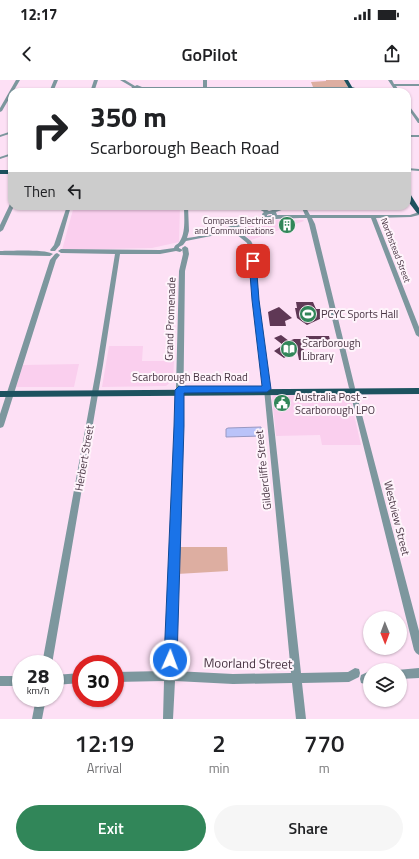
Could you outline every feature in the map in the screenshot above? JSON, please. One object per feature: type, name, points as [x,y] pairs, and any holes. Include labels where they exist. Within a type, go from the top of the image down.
[{"type":"main road","points":[[411,202],[418,213]]},
{"type":"main road","points":[[411,203],[418,213]]},
{"type":"main road","name":"Scarborough Beach Road","points":[[0,390],[7,393],[419,390]]},
{"type":"street","points":[[122,80],[133,88]]},
{"type":"street","points":[[390,80],[395,88]]},
{"type":"street","points":[[393,85],[419,85]]},
{"type":"street","points":[[286,88],[311,86],[332,88]]},
{"type":"street","points":[[0,111],[8,97]]},
{"type":"street","points":[[411,110],[419,122]]},
{"type":"street","points":[[0,230],[10,210]]},
{"type":"street","points":[[0,425],[7,393],[68,210]]},
{"type":"street","points":[[0,253],[181,250],[186,245],[187,239],[186,210]]},
{"type":"street","points":[[262,210],[269,214],[310,218],[330,216],[404,215],[418,213]]},
{"type":"street","points":[[181,250],[181,244],[187,239],[205,238],[208,235],[280,210]]},
{"type":"street","name":"Westview Street","points":[[305,210],[310,218],[419,650]]},
{"type":"street","name":"Northstead Street","points":[[373,216],[419,335]]},
{"type":"street","name":"Gildercliffe Street","points":[[231,227],[249,242],[252,249],[256,300],[302,719]]},
{"type":"street","name":"Grand Promenade","points":[[168,719],[179,426],[182,271],[181,250]]},
{"type":"street","name":"Herbert Street","points":[[49,655],[96,392],[118,252]]},
{"type":"street","name":"Moorland Street","points":[[124,677],[170,676],[233,679],[297,678],[349,677],[355,673]]},
{"type":"street","points":[[407,674],[419,673]]},
{"type":"street","points":[[0,680],[12,680]]},
{"type":"street","points":[[37,719],[39,707]]},
{"type":"shaded area","points":[[345,80],[348,87],[313,87],[311,82]]},
{"type":"shaded area","points":[[73,210],[180,210],[179,242],[152,248],[62,250]]},
{"type":"shaded area","points":[[266,220],[304,221],[251,240],[237,229]]},
{"type":"shaded area","points":[[109,346],[143,346],[142,361],[174,361],[173,380],[166,386],[102,387]]},
{"type":"shaded area","points":[[79,364],[74,387],[16,387],[23,365]]},
{"type":"shaded area","points":[[274,395],[347,395],[350,397],[361,445],[322,445],[320,435],[276,436],[272,397]]},
{"type":"shaded area","points":[[177,547],[227,547],[228,571],[177,574]]},
{"type":"water","points":[[261,427],[262,436],[226,437],[226,429],[228,428]]},
{"type":"building","name":"PCYC Sports Hall","points":[[296,302],[313,302],[316,309],[320,309],[322,318],[307,325],[297,318],[295,308],[297,308]]},
{"type":"building","points":[[279,307],[292,318],[285,321],[286,326],[270,326],[268,312]]},
{"type":"building","points":[[281,335],[289,341],[294,339],[306,339],[306,336],[329,336],[331,344],[324,344],[323,342],[303,344],[305,360],[299,360],[297,350],[284,358],[274,351],[283,345],[274,338]]},
{"type":"building","points":[[275,397],[289,397],[290,405],[276,405]]},
{"type":"place","name":"Compass Electrical and Communications","points":[[287,225]]},
{"type":"place","name":"PCYC Sports Hall","points":[[308,314]]},
{"type":"place","name":"Scarborough Library","points":[[289,349]]},
{"type":"place","name":"Australia Post - Scarborough LPO","points":[[282,403]]},
{"type":"route","points":[[170,660],[179,390],[267,389],[256,300],[253,261]]}]
